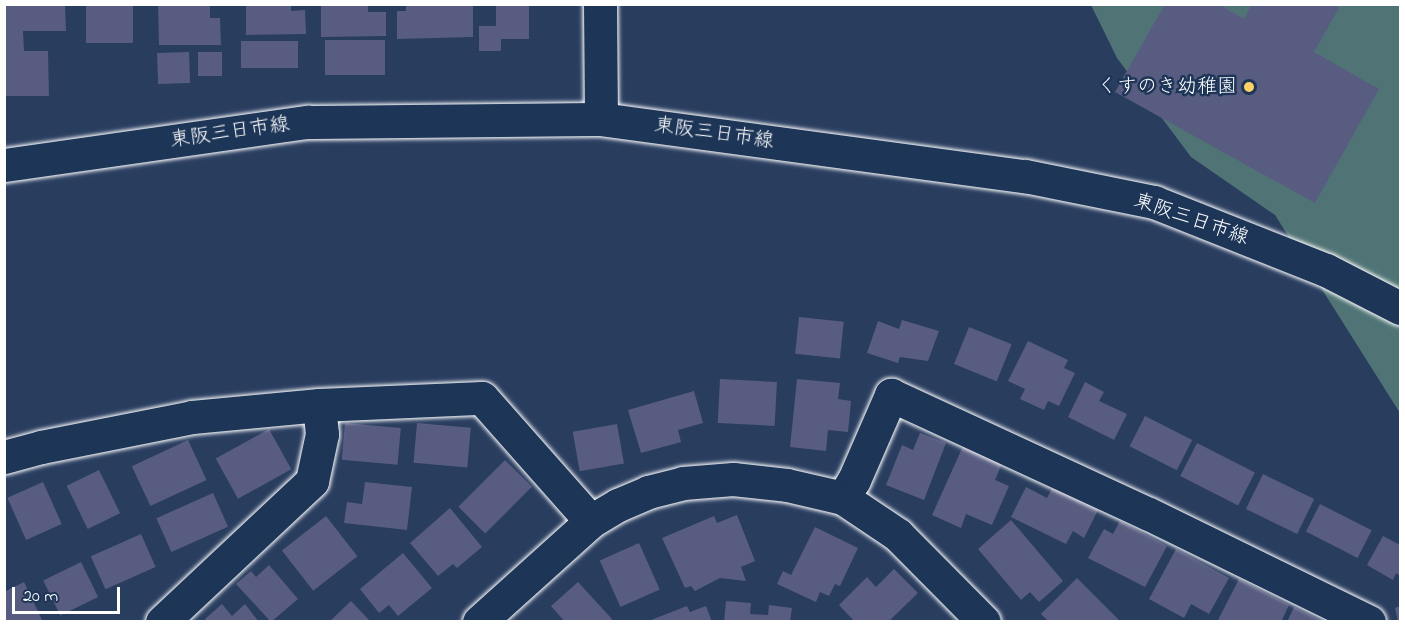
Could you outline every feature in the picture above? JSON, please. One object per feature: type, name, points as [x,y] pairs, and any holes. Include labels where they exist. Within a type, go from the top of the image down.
[{"type":"street","points":[[600,4],[601,119]]},
{"type":"street","name":"東阪三日市線","points":[[4,165],[308,122],[601,119],[1025,176],[1154,202],[1326,270],[1401,308]]},
{"type":"street","points":[[843,498],[854,480],[891,395],[1149,514],[1369,621]]},
{"type":"street","points":[[4,457],[41,447],[192,417],[319,405],[482,398],[591,521]]},
{"type":"street","points":[[162,621],[312,481],[322,434],[319,405]]},
{"type":"street","points":[[479,621],[591,521],[648,492],[683,483],[744,480],[788,485],[843,498],[898,535],[984,621]]},
{"type":"green space","points":[[1091,5],[1400,5],[1400,413],[1275,215],[1191,157],[1117,58]]},
{"type":"building","points":[[65,4],[66,31],[23,31],[24,51],[48,51],[49,96],[4,96],[4,6]]},
{"type":"building","points":[[86,4],[133,4],[133,43],[86,43]]},
{"type":"building","points":[[158,4],[210,4],[210,18],[220,18],[221,45],[159,45]]},
{"type":"building","points":[[246,4],[291,4],[291,11],[305,10],[306,34],[246,35]]},
{"type":"building","points":[[321,4],[368,4],[368,12],[386,12],[386,36],[321,37]]},
{"type":"building","points":[[406,4],[473,4],[473,37],[397,39],[397,11],[406,11]]},
{"type":"building","points":[[496,4],[529,4],[529,39],[501,39],[501,51],[479,51],[479,26],[496,26]]},
{"type":"building","name":"くすのき幼稚園","points":[[1165,4],[1218,4],[1244,19],[1252,4],[1332,4],[1339,8],[1314,52],[1379,89],[1315,203],[1115,92]]},
{"type":"building","points":[[325,40],[385,40],[385,75],[325,75]]},
{"type":"building","points":[[241,41],[298,41],[298,68],[241,68]]},
{"type":"building","points":[[189,52],[190,83],[158,84],[157,53]]},
{"type":"building","points":[[198,52],[222,52],[222,76],[198,76]]},
{"type":"building","points":[[799,317],[844,322],[840,359],[795,354]]},
{"type":"building","points":[[902,320],[939,331],[928,361],[900,357],[898,363],[867,353],[878,321],[899,329]]},
{"type":"building","points":[[969,327],[1012,344],[997,381],[954,364]]},
{"type":"building","points":[[1028,341],[1068,360],[1064,368],[1075,373],[1059,406],[1048,401],[1044,410],[1020,399],[1025,389],[1008,381]]},
{"type":"building","points":[[720,379],[777,382],[775,426],[718,423]]},
{"type":"building","points":[[797,379],[840,383],[838,399],[851,401],[848,432],[828,430],[826,451],[790,447]]},
{"type":"building","points":[[1085,382],[1104,392],[1099,401],[1127,414],[1114,440],[1068,417]]},
{"type":"building","points":[[694,391],[703,423],[678,430],[681,442],[641,453],[628,410]]},
{"type":"building","points":[[1145,416],[1192,440],[1177,470],[1130,446]]},
{"type":"building","points":[[345,423],[401,428],[398,465],[342,460]]},
{"type":"building","points":[[417,423],[471,428],[467,468],[414,463]]},
{"type":"building","points":[[617,424],[624,463],[580,471],[573,432]]},
{"type":"building","points":[[269,429],[291,469],[238,499],[216,459]]},
{"type":"building","points":[[920,433],[946,443],[924,500],[886,485],[902,445],[913,450]]},
{"type":"building","points":[[188,440],[207,480],[150,506],[132,466]]},
{"type":"building","points":[[1197,443],[1255,473],[1238,505],[1180,476]]},
{"type":"building","points":[[964,444],[1003,461],[995,480],[1009,486],[992,525],[966,514],[961,528],[932,515]]},
{"type":"building","points":[[505,460],[532,487],[485,534],[458,507]]},
{"type":"building","points":[[99,470],[120,513],[88,529],[67,486]]},
{"type":"building","points":[[1263,474],[1314,499],[1297,534],[1246,509]]},
{"type":"building","points":[[43,482],[62,524],[26,540],[7,498]]},
{"type":"building","points":[[365,482],[412,487],[407,530],[344,523],[347,502],[362,504]]},
{"type":"building","points":[[1026,487],[1047,498],[1053,487],[1098,510],[1084,538],[1073,531],[1066,544],[1011,517]]},
{"type":"building","points":[[213,493],[228,527],[171,552],[156,518]]},
{"type":"building","points":[[1320,504],[1372,530],[1358,558],[1306,532]]},
{"type":"building","points":[[450,508],[482,547],[457,568],[453,564],[438,576],[410,543]]},
{"type":"building","points":[[737,515],[755,561],[741,567],[746,581],[720,578],[695,591],[691,586],[685,588],[662,538],[714,516],[717,523]]},
{"type":"building","points":[[326,516],[357,556],[313,591],[282,550]]},
{"type":"building","points":[[1011,520],[1063,581],[1039,602],[1030,592],[1021,600],[978,549]]},
{"type":"building","points":[[1120,521],[1167,546],[1145,587],[1088,558],[1104,529],[1113,534]]},
{"type":"building","points":[[815,527],[858,548],[840,586],[835,584],[829,596],[820,592],[816,602],[777,584],[783,571],[791,575]]},
{"type":"building","points":[[141,534],[156,567],[105,589],[91,556]]},
{"type":"building","points":[[1383,536],[1400,545],[1400,576],[1396,573],[1393,580],[1367,565]]},
{"type":"building","points":[[639,543],[660,590],[620,607],[600,560]]},
{"type":"building","points":[[1176,549],[1229,578],[1209,614],[1191,604],[1184,618],[1149,599]]},
{"type":"building","points":[[403,553],[432,588],[398,616],[389,605],[379,613],[360,589]]},
{"type":"building","points":[[81,562],[98,597],[60,615],[43,580]]},
{"type":"building","points":[[269,565],[298,599],[271,622],[236,584],[251,571],[256,577]]},
{"type":"building","points":[[894,569],[918,593],[888,622],[855,622],[839,605],[867,577],[876,587]]},
{"type":"building","points":[[1077,578],[1121,622],[1049,622],[1041,614]]},
{"type":"building","points":[[1239,579],[1289,605],[1281,622],[1217,622]]},
{"type":"building","points":[[24,582],[43,622],[4,622],[4,592]]},
{"type":"building","points":[[578,582],[612,619],[610,622],[565,622],[551,606]]},
{"type":"building","points":[[351,601],[371,622],[329,622]]},
{"type":"building","points":[[726,601],[751,603],[750,614],[768,615],[769,605],[792,608],[790,622],[724,622]]},
{"type":"building","points":[[222,604],[232,616],[245,604],[259,622],[207,622],[205,619]]},
{"type":"building","points":[[687,606],[690,612],[706,606],[712,622],[646,622]]},
{"type":"building","points":[[1400,606],[1400,622],[1398,622],[1395,608]]},
{"type":"building","points":[[1294,607],[1324,622],[1287,622]]},
{"type":"place","name":"くすのき幼稚園","points":[[1249,87]]}]
